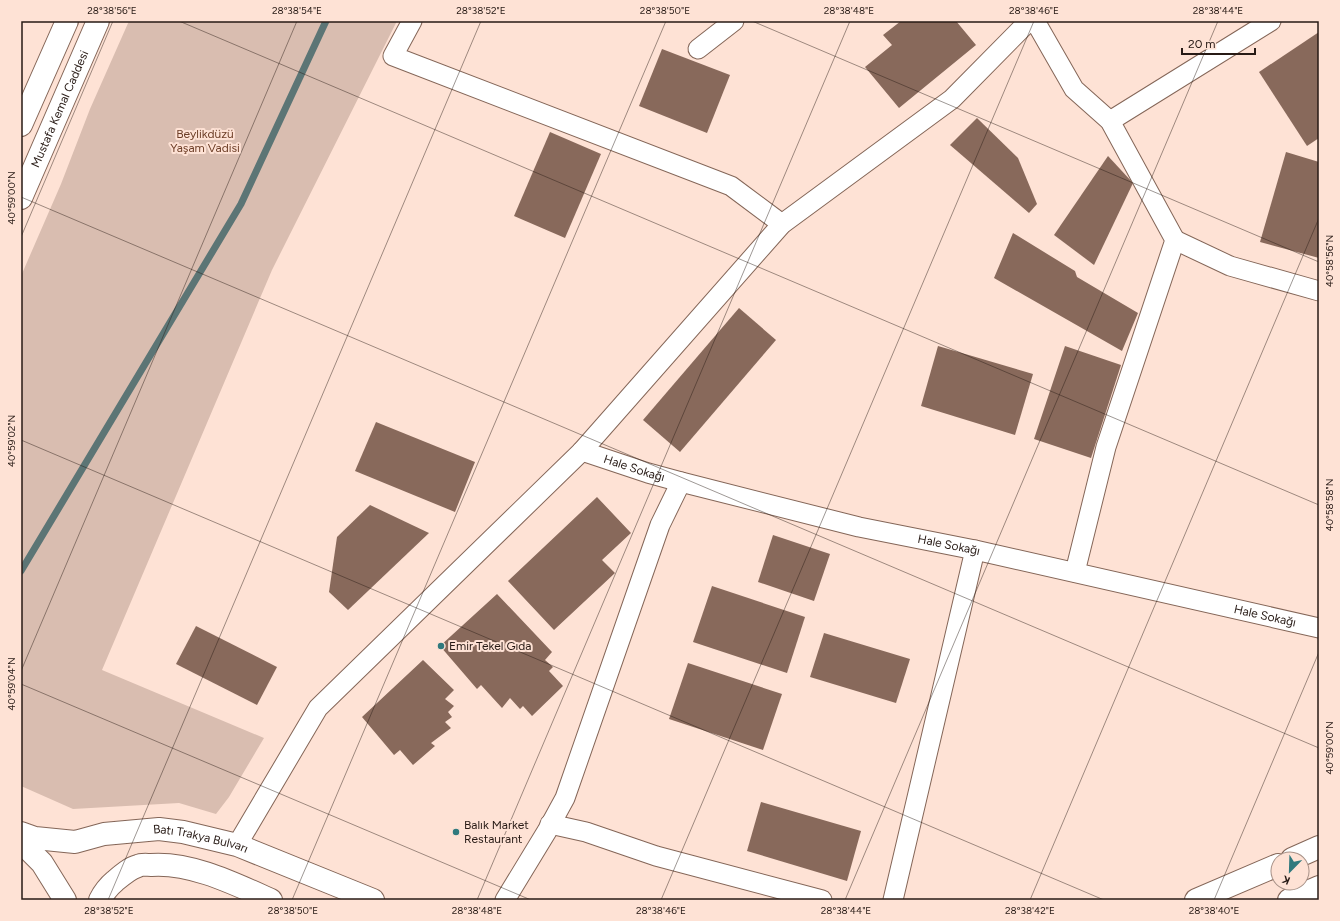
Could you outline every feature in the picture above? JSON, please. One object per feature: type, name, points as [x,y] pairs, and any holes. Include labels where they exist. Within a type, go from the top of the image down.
[{"type":"main road","points":[[21,125],[67,21]]},
{"type":"main road","name":"Mustafa Kemal Caddesi","points":[[21,198],[98,21]]},
{"type":"main road","name":"Batı Trakya Bulvarı","points":[[21,833],[35,838],[75,842],[104,834],[159,830],[183,832],[237,845],[373,900]]},
{"type":"main road","points":[[21,842],[42,863],[65,900]]},
{"type":"main road","points":[[100,900],[122,874],[139,866],[162,864],[194,870],[227,881],[271,900]]},
{"type":"main road","points":[[1196,900],[1270,868]]},
{"type":"main road","points":[[1289,900],[1319,887]]},
{"type":"street","points":[[412,21],[393,56],[731,186],[782,224]]},
{"type":"street","points":[[698,50],[734,21]]},
{"type":"street","points":[[237,845],[318,708],[582,451],[782,224],[952,99],[1029,21]]},
{"type":"street","points":[[1035,21],[1074,89],[1110,121],[1175,240],[1230,266],[1319,291]]},
{"type":"street","points":[[1110,121],[1271,21]]},
{"type":"street","points":[[1075,572],[1106,447],[1175,240]]},
{"type":"street","name":"Hale Sokağı","points":[[582,451],[648,473],[859,527],[975,550],[1319,628]]},
{"type":"street","points":[[505,900],[565,798],[660,525],[681,482]]},
{"type":"street","points":[[893,900],[975,550]]},
{"type":"street","points":[[550,824],[586,832],[656,856],[822,900]]},
{"type":"green space","name":"Beylikdüzü Yaşam Vadisi","points":[[129,21],[397,21],[272,270],[102,670],[264,738],[229,797],[216,814],[179,803],[73,809],[21,786],[21,276],[61,184],[90,109]]},
{"type":"building","points":[[901,21],[956,21],[976,45],[899,108],[865,67],[892,45],[883,35]]},
{"type":"building","points":[[1319,32],[1319,138],[1307,146],[1259,72]]},
{"type":"building","points":[[662,49],[730,75],[707,133],[639,106]]},
{"type":"building","points":[[977,118],[1018,158],[1037,204],[1029,213],[950,145]]},
{"type":"building","points":[[550,132],[601,154],[565,238],[514,216]]},
{"type":"building","points":[[1286,152],[1319,162],[1319,258],[1260,242]]},
{"type":"building","points":[[1108,156],[1133,183],[1094,265],[1054,235]]},
{"type":"building","points":[[1013,233],[1075,271],[1077,277],[1138,313],[1122,351],[994,278]]},
{"type":"building","points":[[739,308],[776,340],[680,452],[643,420]]},
{"type":"building","points":[[938,346],[1033,374],[1015,435],[921,406]]},
{"type":"building","points":[[1065,346],[1121,365],[1091,458],[1034,439]]},
{"type":"building","points":[[376,422],[475,462],[455,512],[355,471]]},
{"type":"building","points":[[597,497],[631,533],[602,560],[615,573],[554,630],[508,581]]},
{"type":"building","points":[[370,505],[429,533],[348,610],[329,592],[337,537]]},
{"type":"building","points":[[773,535],[830,554],[814,601],[758,582]]},
{"type":"building","points":[[712,586],[805,617],[787,673],[693,642]]},
{"type":"building","points":[[497,594],[552,652],[545,660],[553,667],[549,671],[563,686],[532,716],[523,706],[520,709],[510,698],[502,708],[481,685],[477,689],[440,646]]},
{"type":"building","points":[[196,626],[277,667],[257,705],[176,664]]},
{"type":"building","points":[[824,633],[910,659],[896,703],[810,677]]},
{"type":"building","points":[[423,660],[454,690],[445,699],[454,706],[448,712],[452,717],[445,722],[451,728],[431,743],[435,746],[413,765],[400,750],[394,755],[362,717]]},
{"type":"building","points":[[688,663],[782,694],[763,750],[669,719]]},
{"type":"building","points":[[761,802],[861,831],[847,881],[747,851]]},
{"type":"waterway","points":[[21,571],[241,204],[326,21]]},
{"type":"place","name":"Emir Tekel Gıda","points":[[441,646]]},
{"type":"place","name":"Balık Market Restaurant","points":[[456,832]]}]
